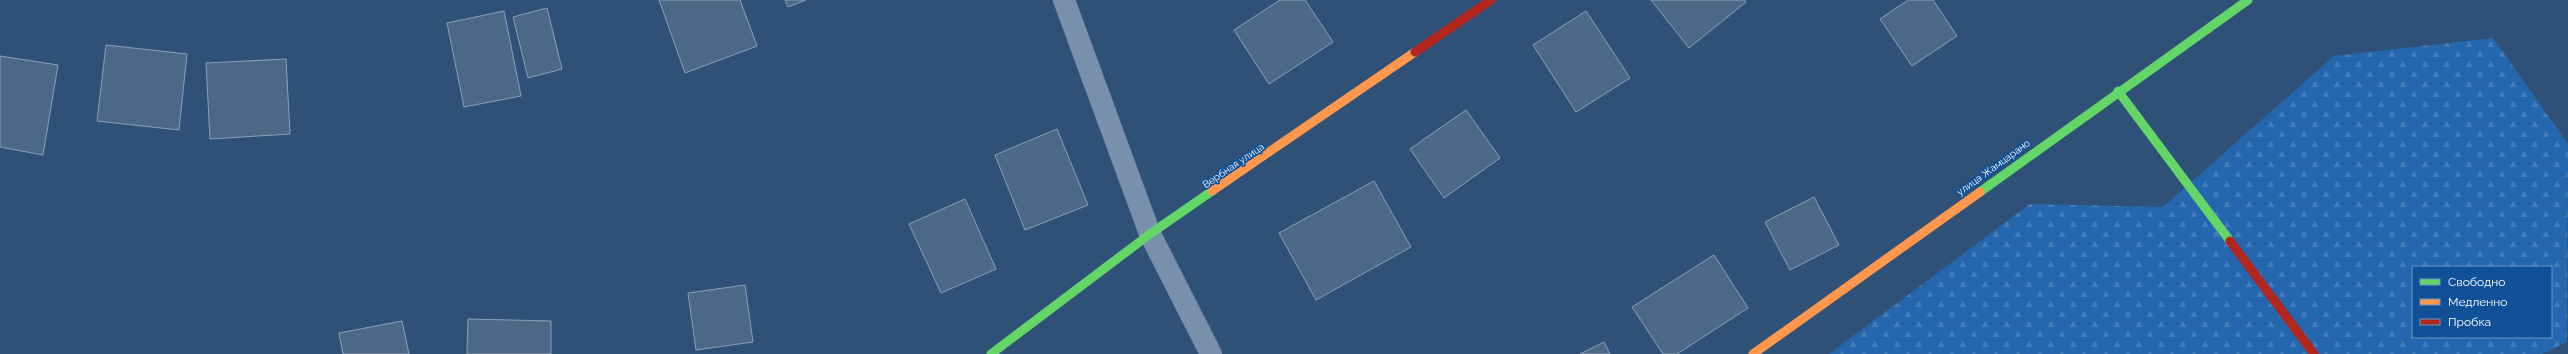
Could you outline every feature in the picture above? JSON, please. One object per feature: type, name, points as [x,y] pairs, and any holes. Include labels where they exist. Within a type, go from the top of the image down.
[{"type":"street","points":[[1064,0],[1150,234],[1211,354]]},
{"type":"street","name":"Вербная улица","points":[[991,354],[1150,234],[1491,0]]},
{"type":"street","name":"улица Жамцарано","points":[[1753,354],[2118,91],[2248,0]]},
{"type":"street","points":[[2118,91],[2314,354]]},
{"type":"green space","points":[[2493,38],[2568,144],[2567,342],[2542,354],[1829,354],[2030,204],[2163,207],[2334,56]]},
{"type":"building","points":[[659,0],[740,0],[757,46],[685,73]]},
{"type":"building","points":[[785,0],[806,0],[788,7]]},
{"type":"building","points":[[1280,0],[1305,0],[1333,42],[1269,84],[1234,30]]},
{"type":"building","points":[[1651,0],[1744,0],[1746,2],[1689,48]]},
{"type":"building","points":[[1908,0],[1933,0],[1957,36],[1912,66],[1880,19]]},
{"type":"building","points":[[547,8],[562,69],[528,78],[513,17]]},
{"type":"building","points":[[504,11],[521,96],[464,107],[447,23]]},
{"type":"building","points":[[1586,11],[1630,78],[1576,112],[1533,45]]},
{"type":"building","points":[[106,45],[187,54],[179,130],[97,121]]},
{"type":"building","points":[[0,56],[58,65],[43,155],[0,147]]},
{"type":"building","points":[[286,59],[290,134],[210,139],[206,63]]},
{"type":"building","points":[[1466,110],[1500,158],[1444,198],[1410,149]]},
{"type":"building","points":[[1057,129],[1088,205],[1025,230],[995,155]]},
{"type":"building","points":[[1374,181],[1411,247],[1316,300],[1279,233]]},
{"type":"building","points":[[1814,197],[1839,245],[1790,270],[1765,222]]},
{"type":"building","points":[[965,199],[996,269],[941,293],[909,224]]},
{"type":"building","points":[[1714,255],[1748,308],[1677,354],[1663,354],[1632,307]]},
{"type":"building","points":[[745,285],[753,342],[696,350],[688,293]]},
{"type":"building","points":[[468,319],[551,321],[551,354],[467,354]]},
{"type":"building","points":[[402,321],[409,354],[343,354],[339,333]]},
{"type":"building","points":[[1604,342],[1610,354],[1580,354]]},
{"type":"traffic: fast","points":[[1980,192],[2248,0]]},
{"type":"traffic: fast","points":[[2118,91],[2230,241]]},
{"type":"traffic: fast","points":[[991,354],[1150,234],[1212,191]]},
{"type":"traffic: slow","points":[[1212,191],[1415,52]]},
{"type":"traffic: slow","points":[[1753,354],[1980,192]]},
{"type":"traffic: jam","points":[[1415,52],[1491,0]]},
{"type":"traffic: jam","points":[[2230,241],[2314,354]]}]
